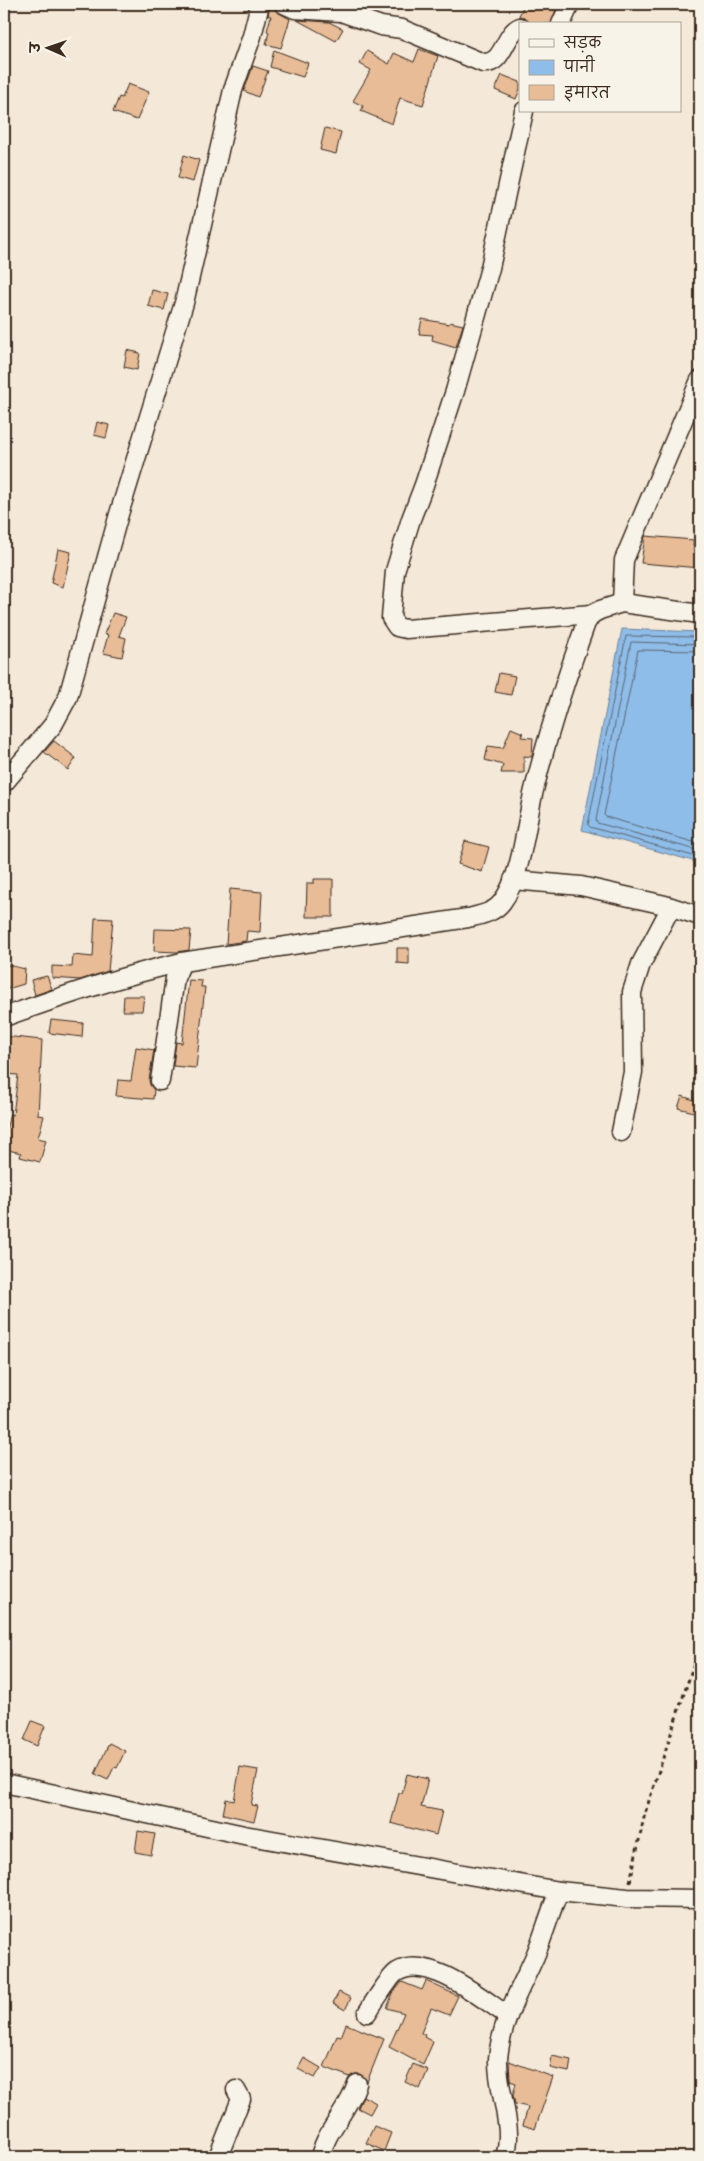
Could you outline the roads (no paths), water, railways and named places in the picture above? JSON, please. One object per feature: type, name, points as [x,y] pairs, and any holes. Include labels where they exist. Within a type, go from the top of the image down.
[{"type":"street","points":[[4,783],[57,719],[68,697],[119,514],[184,304],[234,90],[252,36],[260,4]]},
{"type":"street","points":[[284,4],[295,9],[341,12],[381,26],[402,29],[488,63],[497,57],[516,28],[519,27]]},
{"type":"street","points":[[562,22],[570,4]]},
{"type":"street","points":[[524,112],[485,286],[455,391],[424,485],[410,519],[395,571],[391,618],[397,628],[406,629],[592,614],[622,603],[700,614]]},
{"type":"street","points":[[622,603],[624,560],[700,380]]},
{"type":"street","points":[[4,1017],[88,987],[182,962],[468,918],[491,912],[500,905],[508,893],[513,880],[554,717],[586,623],[592,614]]},
{"type":"street","points":[[513,880],[581,886],[700,916]]},
{"type":"street","points":[[621,1132],[634,1065],[632,992],[641,964],[670,907]]},
{"type":"street","points":[[160,1081],[175,978],[182,962]]},
{"type":"street","points":[[4,1783],[244,1835],[559,1892],[627,1898],[700,1898]]},
{"type":"street","points":[[505,2157],[508,2130],[499,2087],[498,2059],[507,2015],[535,1955],[559,1892]]},
{"type":"street","points":[[368,2013],[396,1972],[412,1966],[447,1976],[507,2015]]},
{"type":"street","points":[[320,2157],[326,2138],[347,2107],[357,2084]]},
{"type":"street","points":[[218,2157],[241,2099],[236,2090]]},
{"type":"water","points":[[622,629],[700,632],[700,863],[582,830]]}]
